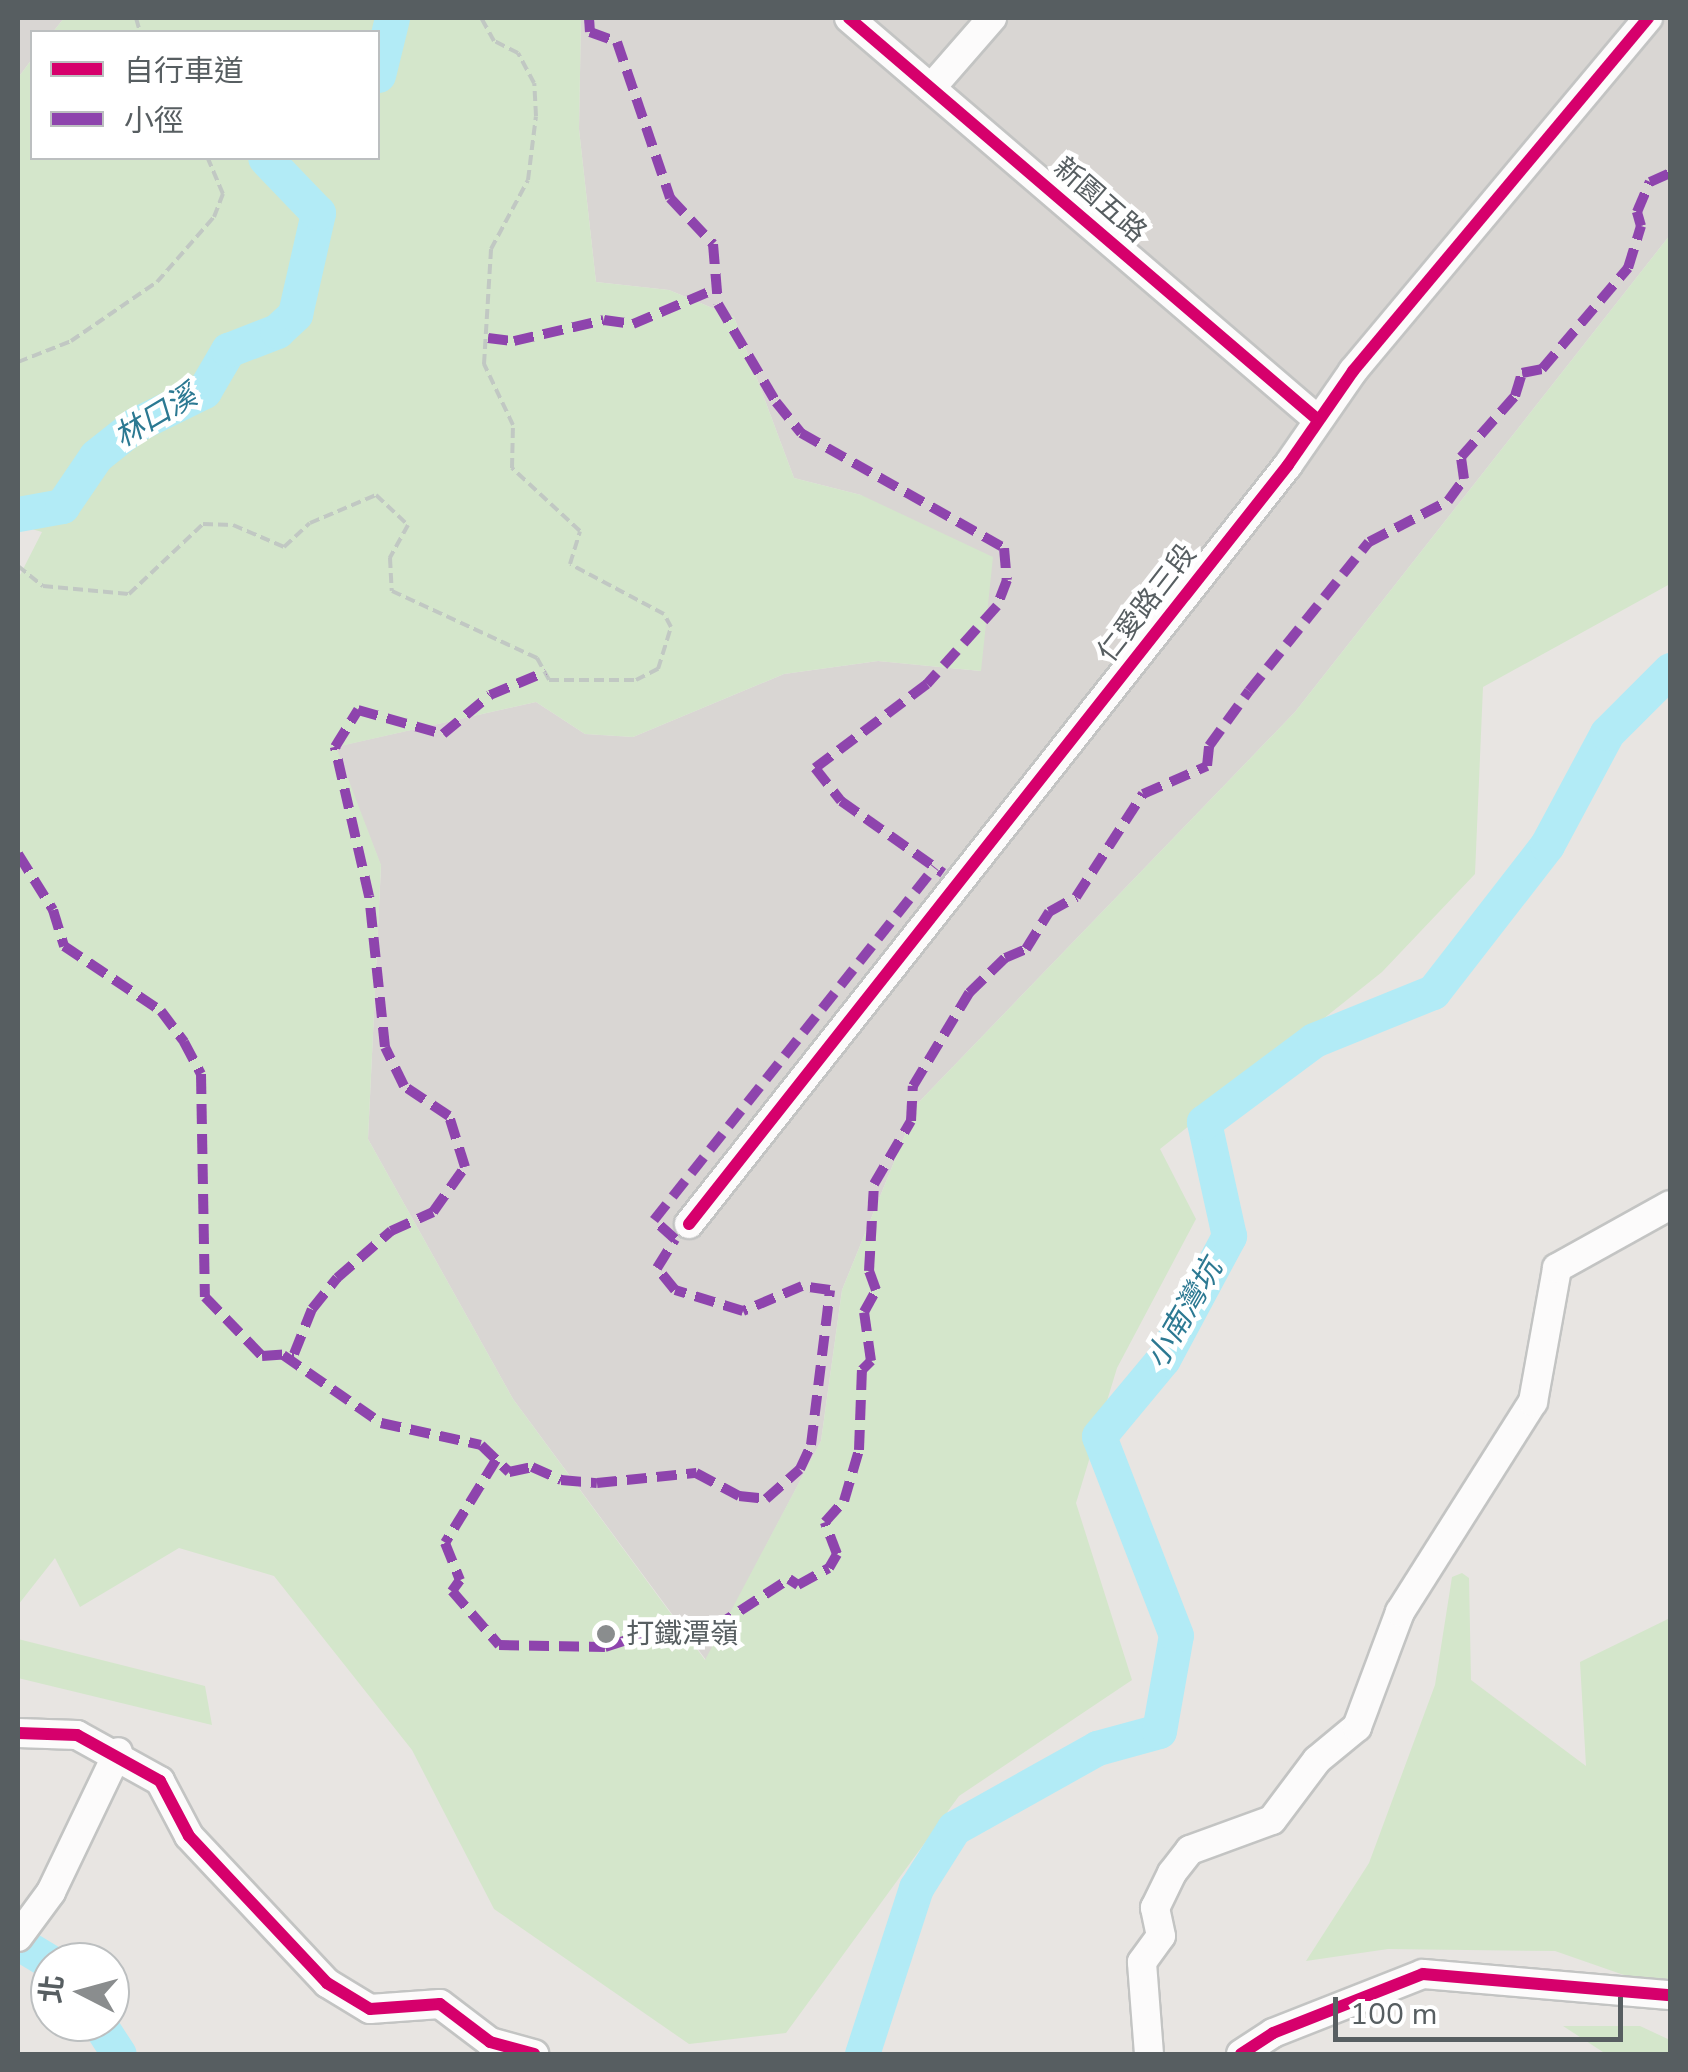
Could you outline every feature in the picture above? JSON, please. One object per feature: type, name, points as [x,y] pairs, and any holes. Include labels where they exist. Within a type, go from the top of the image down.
[{"type":"street","name":"新園五路","points":[[848,18],[1318,420]]},
{"type":"street","points":[[931,88],[992,18]]},
{"type":"street","name":"仁愛路三段","points":[[688,1224],[1318,420],[1648,18]]},
{"type":"street","points":[[1149,2054],[1142,1962],[1161,1936],[1155,1908],[1172,1872],[1190,1850],[1272,1820],[1317,1760],[1357,1728],[1400,1612],[1534,1402],[1557,1268],[1670,1206]]},
{"type":"street","points":[[18,1733],[77,1735],[118,1752],[160,1781],[189,1836],[326,1984],[370,2008],[440,2004],[490,2042],[534,2054]]},
{"type":"street","points":[[18,1936],[51,1892],[118,1752]]},
{"type":"street","points":[[1241,2054],[1273,2033],[1422,1974],[1670,1995]]},
{"type":"path","points":[[443,18],[452,18]]},
{"type":"path","points":[[18,566],[43,586],[128,594],[204,524],[233,525],[284,547],[299,541],[310,523],[376,495],[408,525],[390,558],[392,591],[537,658],[549,680],[636,680],[658,669],[671,627],[664,614],[570,564],[580,531],[512,468],[513,425],[484,364],[492,250],[528,180],[536,116],[534,83],[518,52],[494,41],[481,18]]},
{"type":"path","points":[[18,362],[71,341],[157,282],[214,217],[223,194],[209,160]]},
{"type":"shaded area","points":[[18,18],[64,18],[55,30],[30,30],[30,62],[18,78]]},
{"type":"shaded area","points":[[581,18],[1670,18],[1670,235],[1295,712],[918,1103],[842,1290],[821,1441],[706,1660],[513,1399],[368,1139],[381,866],[335,747],[536,702],[585,734],[633,737],[784,674],[878,661],[981,671],[861,495],[794,478],[734,317],[669,290],[596,282],[579,129]]},
{"type":"green space","points":[[64,18],[581,18],[579,129],[596,282],[669,290],[734,317],[794,478],[861,495],[993,557],[981,671],[878,661],[784,674],[633,737],[585,734],[536,702],[336,747],[381,865],[368,1139],[513,1399],[705,1660],[821,1441],[842,1290],[918,1103],[1295,712],[1670,235],[1670,584],[1483,687],[1475,874],[1382,972],[1160,1149],[1196,1219],[1117,1368],[1076,1503],[1132,1680],[959,1796],[786,2033],[689,2044],[494,1909],[412,1750],[274,1576],[179,1548],[80,1607],[55,1558],[18,1605],[18,579],[42,532],[18,525],[18,78],[30,62],[30,160],[380,160],[380,30],[55,30]]},
{"type":"green space","points":[[1462,1573],[1469,1578],[1471,1680],[1586,1766],[1580,1662],[1670,1618],[1670,1981],[1644,1982],[1555,1951],[1388,1949],[1306,1961],[1369,1863],[1435,1685],[1452,1577]]},
{"type":"green space","points":[[18,1639],[205,1686],[212,1725],[18,1678]]},
{"type":"green space","points":[[1563,2026],[1640,2026],[1670,2040],[1670,2054],[1606,2054]]},
{"type":"waterway","name":"林口溪","points":[[380,67],[392,18]]},
{"type":"waterway","name":"林口溪","points":[[18,514],[62,506],[96,456],[135,425],[204,391],[228,350],[277,331],[295,314],[318,213],[267,160]]},
{"type":"waterway","name":"小南灣坑","points":[[862,2054],[916,1888],[954,1828],[1097,1748],[1159,1731],[1176,1635],[1099,1436],[1163,1359],[1229,1236],[1204,1122],[1314,1040],[1433,992],[1547,845],[1607,733],[1670,670]]},
{"type":"waterway","name":"小南灣坑","points":[[111,2042],[119,2054]]},
{"type":"marked path","points":[[589,18],[590,32],[617,42],[670,198],[713,244],[718,304],[776,402],[801,433],[1004,548],[1007,580],[997,606],[927,684],[815,768],[841,801],[943,873]]},
{"type":"marked path","points":[[496,1460],[445,1543],[460,1580],[452,1591],[499,1645],[605,1647],[667,1627],[715,1627],[789,1579],[798,1585],[829,1568],[837,1554],[825,1522],[844,1501],[859,1450],[862,1370],[871,1361],[864,1312],[876,1290],[869,1271],[874,1184],[911,1121],[913,1086],[969,993],[1005,958],[1026,949],[1049,912],[1076,897],[1143,794],[1207,766],[1209,746],[1369,542],[1448,501],[1464,479],[1461,457],[1515,396],[1522,373],[1542,369],[1628,268],[1641,226],[1637,212],[1650,182],[1670,173]]},
{"type":"marked path","points":[[488,338],[514,341],[604,320],[633,324],[713,290]]},
{"type":"marked path","points":[[18,854],[53,910],[64,946],[161,1011],[184,1042],[201,1074],[205,1297],[262,1356],[294,1354],[312,1309],[337,1278],[391,1231],[433,1212],[465,1167],[449,1116],[404,1086],[385,1047],[369,896],[335,747],[358,710],[443,734],[490,695],[545,672]]},
{"type":"marked path","points":[[283,1355],[381,1423],[481,1445],[509,1472],[532,1467],[561,1480],[597,1483],[696,1473],[739,1496],[766,1499],[800,1469],[811,1445],[830,1290],[802,1286],[743,1311],[675,1290],[657,1268],[675,1239],[654,1220],[935,867]]},
{"type":"cycle path","points":[[849,18],[1318,420]]},
{"type":"cycle path","points":[[689,1224],[1288,465],[1353,371],[1648,18]]},
{"type":"cycle path","points":[[18,1733],[77,1735],[160,1781],[189,1836],[327,1983],[370,2009],[440,2004],[490,2042],[534,2054]]},
{"type":"cycle path","points":[[1241,2054],[1273,2033],[1423,1974],[1670,1995]]},
{"type":"place","name":"打鐵潭嶺","points":[[606,1634]]}]
